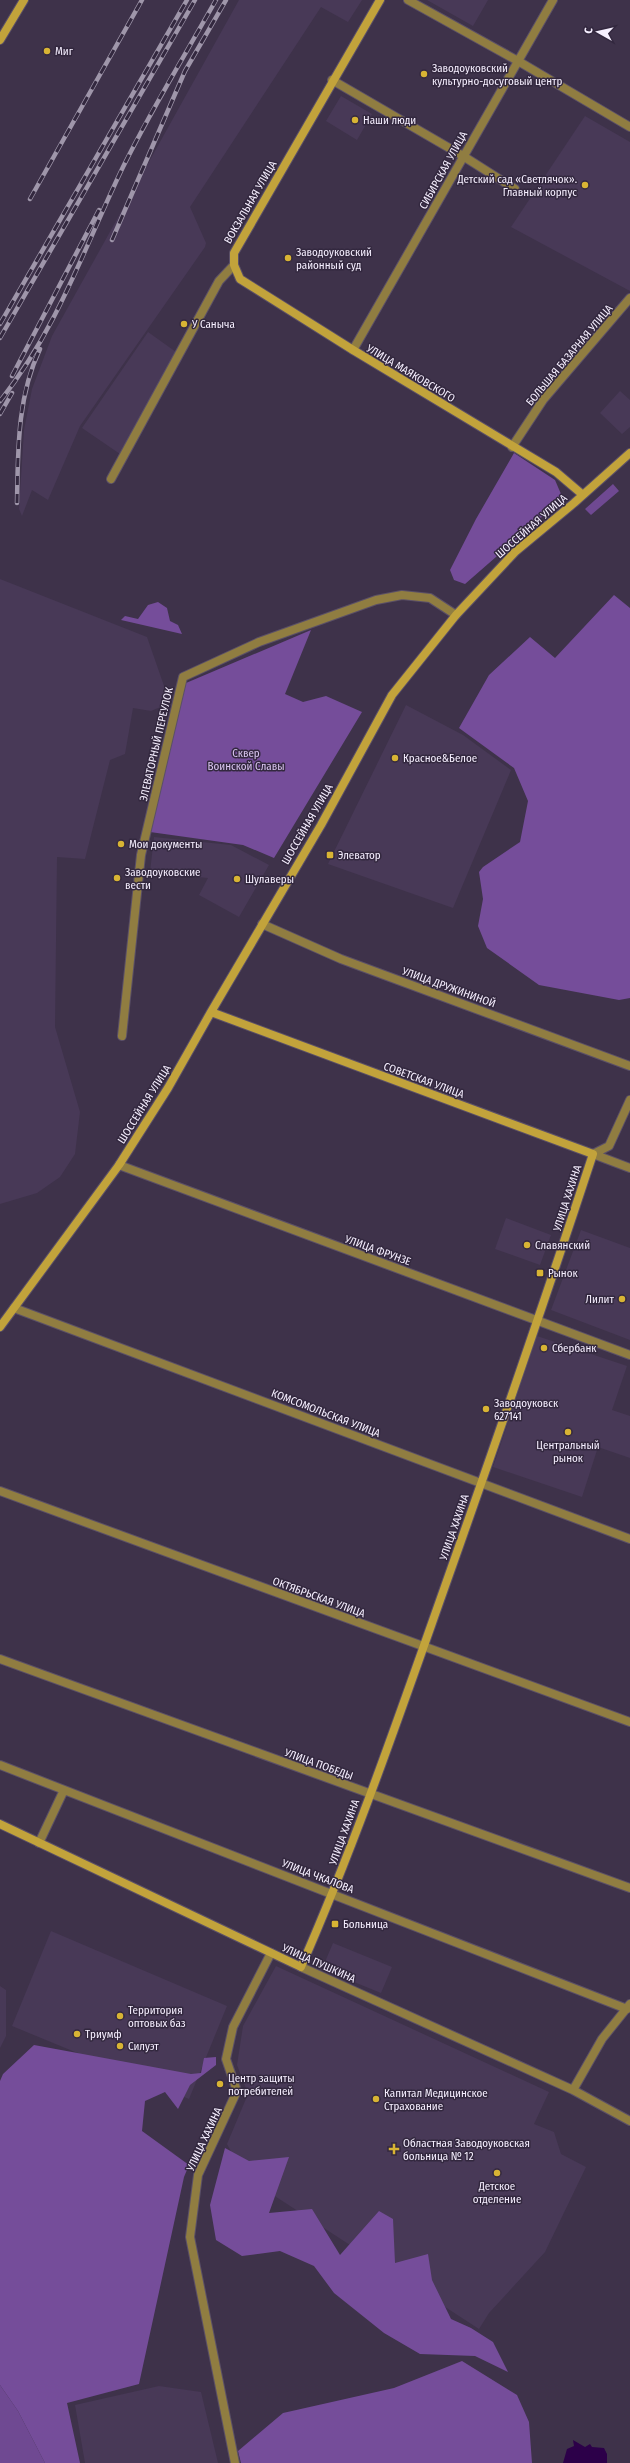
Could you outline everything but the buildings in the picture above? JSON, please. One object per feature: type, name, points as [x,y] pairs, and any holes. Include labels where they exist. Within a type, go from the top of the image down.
[{"type":"street","points":[[0,40],[24,0]]},
{"type":"street","name":"ВОКЗАЛЬНАЯ УЛИЦА","points":[[234,265],[234,253],[332,80],[380,0]]},
{"type":"street","points":[[408,0],[518,61],[630,127]]},
{"type":"street","name":"СИБИРСКАЯ УЛИЦА","points":[[353,350],[553,0]]},
{"type":"street","points":[[332,80],[463,156],[515,189]]},
{"type":"street","points":[[111,479],[219,281],[234,265]]},
{"type":"street","name":"УЛИЦА МАЯКОВСКОГО","points":[[234,265],[240,279],[353,350],[512,447],[556,472],[583,495]]},
{"type":"street","name":"БОЛЬШАЯ БАЗАРНАЯ УЛИЦА","points":[[512,447],[543,400],[630,298]]},
{"type":"street","name":"ШОССЕЙНАЯ УЛИЦА","points":[[0,1327],[119,1165],[168,1088],[210,1012],[321,825],[392,695],[456,615],[515,552],[630,453]]},
{"type":"street","name":"ЭЛЕВАТОРНЫЙ ПЕРЕУЛОК","points":[[122,1036],[141,855],[183,677],[259,642],[376,600],[402,594],[430,598],[456,615]]},
{"type":"street","name":"УЛИЦА ДРУЖИНИНОЙ","points":[[262,924],[340,959],[630,1066]]},
{"type":"street","name":"СОВЕТСКАЯ УЛИЦА","points":[[210,1012],[630,1168]]},
{"type":"street","name":"УЛИЦА ХАХИНА","points":[[301,1966],[333,1894],[424,1647],[538,1321],[593,1154],[609,1146],[630,1100]]},
{"type":"street","name":"УЛИЦА ФРУНЗЕ","points":[[119,1165],[630,1355]]},
{"type":"street","name":"КОМСОМОЛЬСКАЯ УЛИЦА","points":[[14,1308],[630,1539]]},
{"type":"street","name":"ОКТЯБРЬСКАЯ УЛИЦА","points":[[0,1491],[630,1722]]},
{"type":"street","name":"УЛИЦА ПОБЕДЫ","points":[[0,1659],[630,1888]]},
{"type":"street","name":"УЛИЦА ЧКАЛОВА","points":[[0,1765],[628,2007]]},
{"type":"street","points":[[39,1843],[64,1790]]},
{"type":"street","name":"УЛИЦА ПУШКИНА","points":[[0,1824],[271,1953],[573,2090],[630,2120]]},
{"type":"street","name":"УЛИЦА ХАХИНА","points":[[235,2463],[190,2237],[198,2175],[237,2091],[226,2059],[233,2027],[271,1953]]},
{"type":"street","points":[[573,2090],[602,2039],[628,2007]]},
{"type":"shaded area","points":[[239,0],[362,0],[348,22],[321,7],[190,207],[206,243],[205,247],[80,426],[48,500],[32,490],[22,516],[19,509],[24,430],[32,389],[52,336]]},
{"type":"shaded area","points":[[427,0],[488,0],[473,26]]},
{"type":"shaded area","points":[[341,96],[372,114],[357,140],[326,121]]},
{"type":"shaded area","name":"Детский сад «Светлячок». Главный корпус","points":[[585,116],[630,142],[630,291],[511,227]]},
{"type":"shaded area","points":[[148,332],[176,352],[120,454],[82,428]]},
{"type":"shaded area","points":[[620,391],[630,400],[630,427],[622,434],[600,413]]},
{"type":"shaded area","points":[[613,484],[619,491],[591,515],[585,509]]},
{"type":"shaded area","points":[[0,579],[147,637],[170,703],[151,711],[133,708],[125,754],[110,760],[85,859],[57,857],[55,1027],[80,1112],[75,1154],[60,1177],[37,1193],[0,1204]]},
{"type":"shaded area","points":[[406,705],[463,735],[511,770],[453,908],[328,864]]},
{"type":"shaded area","points":[[154,837],[231,845],[269,865],[239,917],[199,895],[208,878],[150,872]]},
{"type":"shaded area","points":[[506,1218],[551,1235],[540,1265],[495,1249]]},
{"type":"shaded area","points":[[581,1230],[630,1248],[630,1340],[551,1310]]},
{"type":"shaded area","name":"Центральный рынок","points":[[537,1336],[627,1366],[612,1410],[630,1416],[630,1458],[598,1447],[582,1497],[493,1467]]},
{"type":"shaded area","name":"Территория оптовых баз","points":[[51,1931],[227,2006],[189,2099],[12,2026]]},
{"type":"shaded area","points":[[333,1943],[392,1967],[381,1993],[322,1969]]},
{"type":"shaded area","name":"Областная Заводоуковская больница № 12","points":[[276,1966],[549,2092],[534,2124],[554,2132],[561,2154],[586,2167],[545,2252],[489,2313],[479,2329],[244,2176],[227,2144],[248,2094],[237,2065],[243,2026]]},
{"type":"shaded area","points":[[0,1986],[6,1990],[6,2036],[0,2048]]},
{"type":"shaded area","points":[[0,2385],[18,2411],[45,2463],[0,2463]]},
{"type":"shaded area","points":[[159,2386],[201,2392],[218,2463],[85,2463],[75,2405]]},
{"type":"shaded area","points":[[573,2440],[585,2447],[590,2444],[592,2447],[604,2448],[607,2454],[607,2463],[563,2463],[567,2449],[574,2446]]},
{"type":"green space","points":[[514,453],[555,480],[561,494],[559,502],[465,584],[454,580],[450,570],[476,519]]},
{"type":"green space","points":[[614,595],[630,608],[630,998],[619,1000],[539,985],[487,948],[478,926],[483,899],[479,872],[483,867],[520,842],[528,801],[514,768],[459,728],[489,675],[530,637],[555,658]]},
{"type":"green space","points":[[158,602],[167,608],[170,621],[178,625],[182,634],[121,620],[125,616],[138,619],[148,605]]},
{"type":"green space","name":"Сквер Воинской Славы","points":[[311,630],[285,694],[303,702],[326,696],[362,712],[274,858],[243,845],[150,832],[186,683]]},
{"type":"green space","points":[[34,2045],[191,2074],[201,2073],[204,2058],[216,2057],[216,2065],[190,2085],[178,2109],[165,2092],[145,2101],[142,2131],[189,2165],[184,2177],[139,2384],[67,2403],[80,2463],[45,2463],[18,2411],[0,2385],[0,2081],[3,2074]]},
{"type":"green space","points":[[225,2148],[249,2161],[289,2157],[269,2213],[312,2209],[340,2255],[379,2211],[393,2219],[395,2263],[428,2254],[432,2280],[451,2319],[471,2328],[493,2342],[508,2372],[475,2356],[420,2354],[384,2333],[334,2293],[314,2266],[280,2251],[242,2256],[216,2240],[210,2205]]},
{"type":"green space","points":[[462,2361],[517,2395],[529,2422],[532,2463],[241,2463],[238,2451],[283,2413],[394,2388]]},
{"type":"railway","points":[[30,199],[142,0]]},
{"type":"railway","points":[[0,324],[187,0]]},
{"type":"railway","points":[[0,338],[195,0]]},
{"type":"railway","points":[[0,401],[20,374],[54,317],[123,167],[216,0]]},
{"type":"railway","points":[[112,240],[185,71],[226,0]]},
{"type":"railway","points":[[12,376],[99,210]]},
{"type":"railway","points":[[17,503],[20,424],[32,367],[40,349]]},
{"type":"railway","points":[[0,414],[12,393]]},
{"type":"place","name":"Миг","points":[[47,51]]},
{"type":"place","name":"Заводоуковский культурно-досуговый центр","points":[[424,74]]},
{"type":"place","name":"Наши люди","points":[[355,120]]},
{"type":"place","name":"Детский сад «Светлячок». Главный корпус","points":[[585,185]]},
{"type":"place","name":"Заводоуковский районный суд","points":[[288,258]]},
{"type":"place","name":"У Саныча","points":[[184,324]]},
{"type":"place","name":"Красное&Белое","points":[[395,758]]},
{"type":"place","name":"Мои документы","points":[[121,844]]},
{"type":"place","name":"Элеватор","points":[[330,855]]},
{"type":"place","name":"Заводоуковские вести","points":[[117,878]]},
{"type":"place","name":"Шулаверы","points":[[237,879]]},
{"type":"place","name":"Славянский","points":[[527,1245]]},
{"type":"place","name":"Рынок","points":[[540,1273]]},
{"type":"place","name":"Лилит","points":[[622,1299]]},
{"type":"place","name":"Сбербанк","points":[[544,1348]]},
{"type":"place","name":"Заводоуковск 627141","points":[[486,1409]]},
{"type":"place","name":"Центральный рынок","points":[[568,1432]]},
{"type":"place","name":"Больница","points":[[335,1924]]},
{"type":"place","name":"Территория оптовых баз","points":[[120,2016]]},
{"type":"place","name":"Триумф","points":[[77,2034]]},
{"type":"place","name":"Силуэт","points":[[120,2046]]},
{"type":"place","name":"Центр защиты потребителей","points":[[220,2084]]},
{"type":"place","name":"Капитал Медицинское Страхование","points":[[376,2099]]},
{"type":"place","name":"Областная Заводоуковская больница № 12","points":[[394,2149]]},
{"type":"place","name":"Детское отделение","points":[[497,2173]]}]
